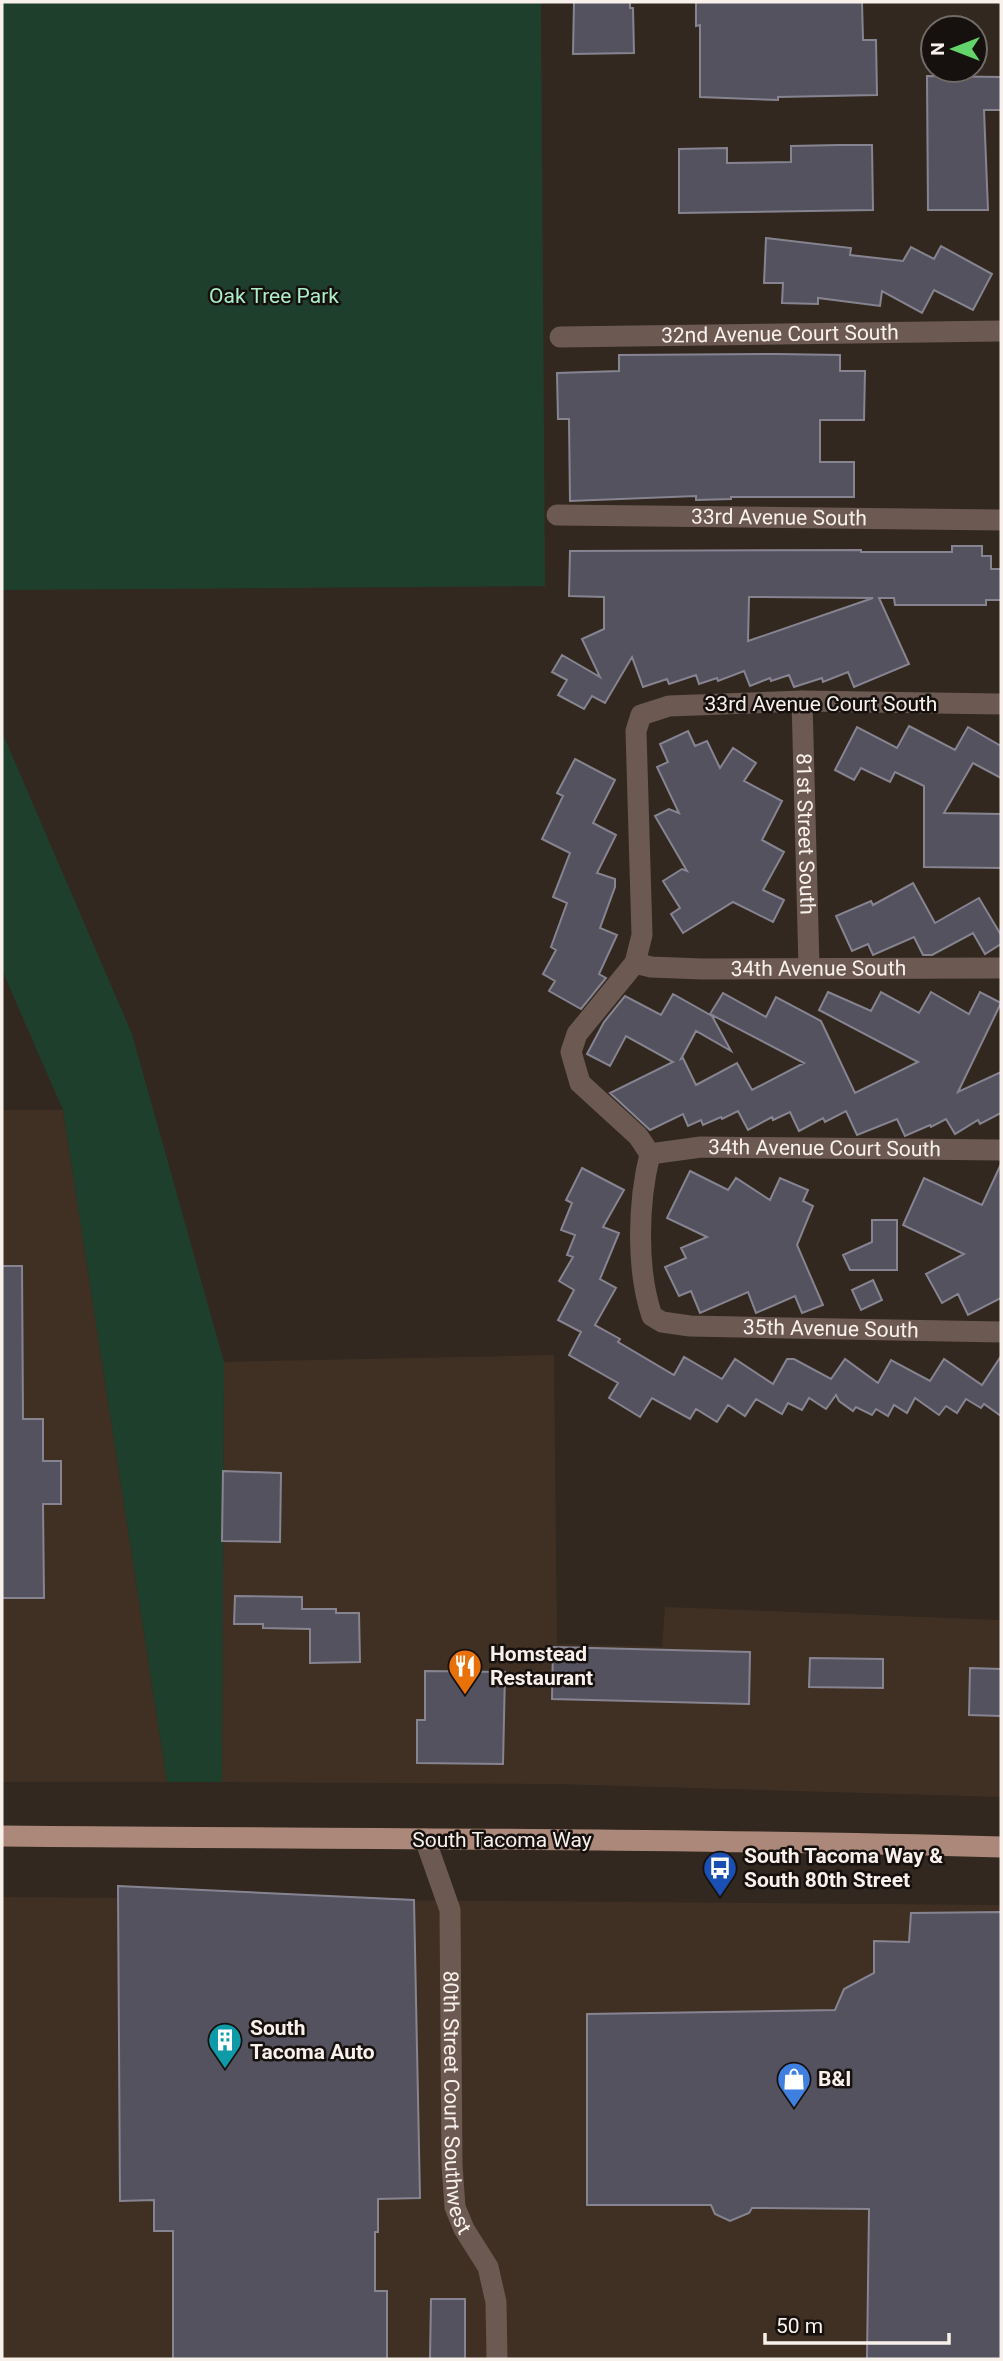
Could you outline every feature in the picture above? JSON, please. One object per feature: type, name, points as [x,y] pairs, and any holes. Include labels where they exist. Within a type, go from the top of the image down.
[{"type":"main road","name":"South Tacoma Way","points":[[2,1836],[844,1843],[1001,1847]]},
{"type":"street","name":"32nd Avenue Court South","points":[[560,337],[1001,331]]},
{"type":"street","name":"33rd Avenue South","points":[[557,515],[1001,520]]},
{"type":"street","name":"33rd Avenue Court South","points":[[635,963],[642,935],[636,731],[641,715],[669,706],[802,701],[1001,704]]},
{"type":"street","name":"81st Street South","points":[[802,701],[809,968]]},
{"type":"street","name":"34th Avenue South","points":[[635,963],[651,968],[702,969],[1001,968]]},
{"type":"street","points":[[635,963],[584,1024],[572,1044],[571,1052],[580,1083],[638,1136],[650,1154]]},
{"type":"street","name":"34th Avenue Court South","points":[[650,1154],[701,1147],[1001,1150]]},
{"type":"street","name":"35th Avenue South","points":[[650,1154],[645,1172],[642,1216],[642,1280],[652,1316],[662,1322],[690,1326],[1001,1332]]},
{"type":"street","name":"80th Street Court Southwest","points":[[425,1839],[450,1910],[454,2207],[464,2229],[488,2267],[496,2302],[497,2359]]},
{"type":"shaded area","points":[[2,1110],[63,1110],[167,1782],[2,1782]]},
{"type":"shaded area","points":[[554,1355],[557,1644],[662,1647],[665,1607],[1001,1620],[1001,1797],[554,1784],[222,1782],[224,1362]]},
{"type":"shaded area","points":[[2,1897],[1001,1905],[1001,2359],[2,2359]]},
{"type":"green space","name":"Oak Tree Park","points":[[2,2],[541,2],[545,586],[2,590]]},
{"type":"green space","points":[[2,732],[132,1034],[224,1362],[222,1782],[167,1782],[63,1110],[2,970]]},
{"type":"building","points":[[574,2],[630,2],[630,8],[633,8],[634,53],[573,54]]},
{"type":"building","points":[[696,2],[862,2],[863,40],[876,40],[877,95],[778,97],[778,100],[700,97],[700,25],[696,26]]},
{"type":"building","points":[[989,77],[1001,77],[1001,110],[984,110],[988,210],[928,210],[927,84],[989,84]]},
{"type":"building","points":[[872,145],[873,210],[679,213],[679,149],[727,148],[727,163],[791,162],[791,146]]},
{"type":"building","points":[[766,238],[851,248],[850,255],[903,261],[911,247],[934,259],[941,246],[992,274],[973,310],[934,290],[922,313],[882,291],[880,306],[818,298],[818,304],[782,303],[783,283],[764,283]]},
{"type":"building","points":[[619,355],[840,355],[840,371],[865,371],[864,420],[820,420],[820,462],[854,462],[854,497],[731,497],[696,500],[696,496],[570,501],[569,419],[558,419],[557,373],[619,371]]},
{"type":"building","points":[[952,546],[982,546],[982,556],[991,556],[991,569],[1001,569],[1001,600],[986,600],[986,605],[895,605],[894,598],[879,598],[909,664],[854,687],[848,672],[823,682],[822,678],[794,687],[789,675],[771,681],[770,678],[750,686],[744,671],[718,681],[717,678],[699,684],[696,675],[669,684],[667,679],[643,687],[632,657],[605,703],[592,696],[584,709],[558,695],[567,680],[552,672],[562,655],[600,677],[582,639],[604,629],[604,597],[569,596],[570,551],[952,552]],"holes":[[[749,597],[873,598],[748,641]]]},
{"type":"building","points":[[909,726],[955,750],[968,727],[1001,746],[1001,778],[973,763],[944,813],[1001,814],[1001,868],[924,867],[924,786],[895,772],[890,782],[861,768],[854,780],[835,770],[857,727],[897,748]]},
{"type":"building","points":[[688,731],[695,746],[707,741],[720,768],[733,748],[756,763],[744,781],[782,801],[762,840],[784,852],[763,890],[784,900],[773,922],[733,902],[683,933],[671,914],[680,908],[663,881],[682,869],[687,871],[655,816],[669,809],[679,813],[657,767],[668,762],[660,744]]},
{"type":"building","points":[[575,759],[615,780],[593,823],[616,835],[597,873],[615,879],[615,887],[600,928],[617,935],[599,974],[606,978],[581,1009],[549,991],[555,981],[543,974],[556,950],[551,947],[567,903],[553,897],[570,853],[542,839],[563,796],[557,793]]},
{"type":"building","points":[[913,883],[935,923],[979,898],[1001,935],[1001,944],[985,954],[973,933],[932,955],[923,955],[914,937],[873,955],[868,944],[852,951],[836,916],[871,901],[873,905]]},
{"type":"building","points":[[828,992],[871,1011],[881,992],[919,1013],[931,992],[969,1014],[980,992],[1001,1003],[958,1092],[1001,1072],[1001,1113],[980,1124],[978,1120],[955,1134],[946,1119],[905,1136],[897,1119],[857,1135],[846,1111],[825,1122],[823,1118],[799,1131],[790,1112],[773,1120],[772,1117],[748,1130],[738,1111],[703,1125],[701,1120],[688,1126],[683,1114],[650,1130],[610,1093],[673,1062],[626,1036],[610,1066],[587,1054],[604,1022],[625,996],[661,1015],[673,994],[712,1016],[731,1051],[696,1031],[681,1059],[683,1058],[696,1085],[737,1063],[752,1090],[804,1063],[710,1014],[723,993],[766,1017],[776,997],[821,1021],[855,1093],[918,1062],[819,1010]]},
{"type":"building","points":[[1001,1164],[1001,1298],[968,1315],[958,1294],[942,1303],[926,1274],[964,1254],[903,1225],[924,1178],[982,1205]]},
{"type":"building","points":[[582,1168],[624,1190],[603,1227],[619,1233],[600,1279],[616,1288],[595,1325],[620,1339],[618,1342],[674,1375],[684,1357],[722,1379],[735,1359],[773,1384],[787,1359],[794,1359],[831,1379],[845,1359],[878,1383],[891,1360],[930,1381],[944,1359],[982,1385],[1001,1356],[1001,1416],[984,1404],[981,1408],[966,1399],[957,1413],[946,1406],[939,1415],[915,1398],[907,1413],[894,1405],[888,1416],[876,1409],[872,1415],[856,1407],[853,1411],[839,1401],[836,1395],[826,1409],[809,1398],[802,1410],[788,1403],[782,1414],[756,1399],[745,1416],[728,1405],[717,1422],[696,1409],[690,1419],[652,1398],[640,1417],[609,1398],[618,1383],[569,1355],[581,1332],[558,1320],[574,1290],[559,1281],[573,1257],[567,1255],[575,1235],[561,1230],[572,1203],[566,1200]]},
{"type":"building","points":[[690,1171],[728,1190],[736,1178],[770,1200],[780,1178],[808,1190],[803,1201],[813,1206],[797,1245],[823,1305],[802,1313],[795,1296],[756,1313],[748,1292],[700,1313],[691,1291],[679,1296],[665,1267],[686,1258],[681,1248],[707,1237],[667,1218]]},
{"type":"building","points":[[872,1220],[897,1220],[897,1270],[850,1270],[843,1255],[872,1242]]},
{"type":"building","points":[[2,1266],[22,1266],[23,1419],[43,1419],[43,1461],[61,1461],[61,1504],[43,1504],[44,1598],[2,1598]]},
{"type":"building","points":[[873,1280],[882,1300],[861,1310],[852,1290]]},
{"type":"building","points":[[223,1471],[281,1473],[280,1542],[222,1541]]},
{"type":"building","points":[[235,1596],[302,1597],[302,1609],[336,1609],[336,1613],[359,1613],[360,1662],[310,1663],[310,1629],[234,1624]]},
{"type":"building","points":[[553,1647],[750,1652],[749,1704],[552,1699]]},
{"type":"building","points":[[810,1658],[883,1659],[883,1688],[809,1687]]},
{"type":"building","points":[[970,1668],[1001,1669],[1001,1716],[969,1715]]},
{"type":"building","name":"Homstead Restaurant","points":[[425,1671],[505,1672],[503,1764],[417,1763],[417,1720],[425,1720]]},
{"type":"building","name":"South Tacoma Auto","points":[[118,1886],[414,1900],[420,2198],[378,2199],[375,2291],[387,2291],[387,2359],[173,2359],[173,2231],[154,2231],[154,2200],[120,2201]]},
{"type":"building","name":"B&I","points":[[1001,1912],[1001,2359],[867,2359],[869,2209],[752,2208],[749,2213],[730,2221],[715,2214],[711,2205],[587,2205],[587,2014],[835,2010],[844,1989],[874,1973],[874,1941],[909,1942],[911,1913]]},
{"type":"building","points":[[431,2299],[465,2299],[465,2359],[430,2359]]},
{"type":"place","name":"Homstead Restaurant","points":[[465,1696]]},
{"type":"place","name":"South Tacoma Way & South 80th Street","points":[[720,1898]]},
{"type":"place","name":"South Tacoma Auto","points":[[225,2070]]},
{"type":"place","name":"B&I","points":[[794,2109]]}]
